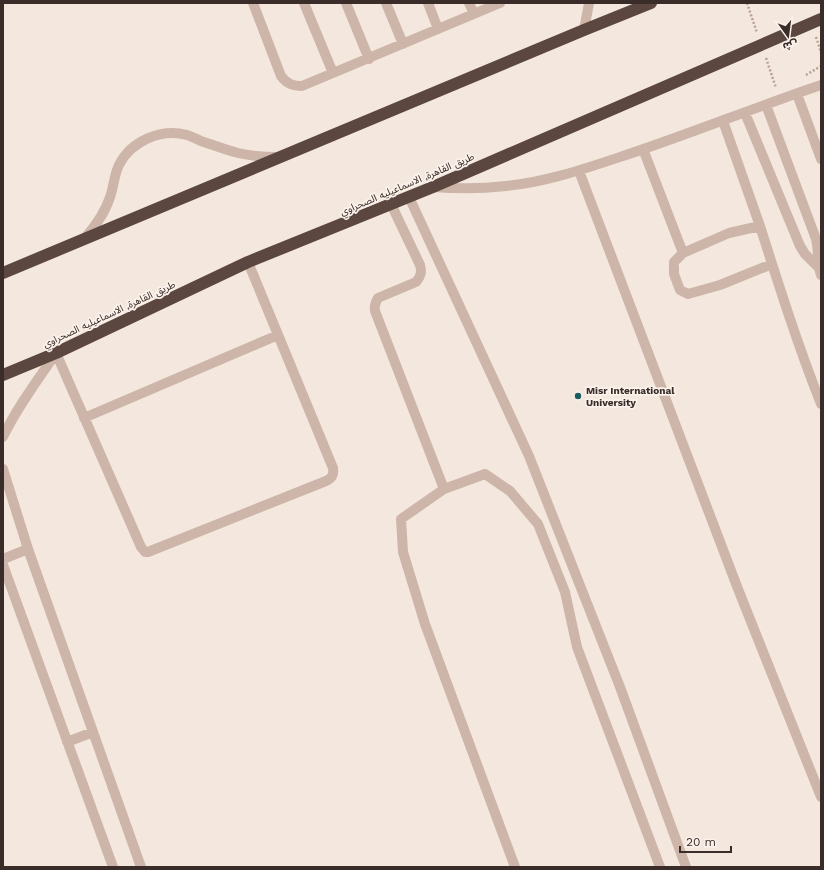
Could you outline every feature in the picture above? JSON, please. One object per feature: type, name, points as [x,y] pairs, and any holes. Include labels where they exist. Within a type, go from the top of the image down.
[{"type":"highway","points":[[3,273],[651,3]]},
{"type":"highway","name":"طريق القاهرة, الاسماعيليه الصحراوي","points":[[3,375],[56,353],[248,262],[433,187],[821,19]]},
{"type":"street","points":[[253,3],[281,76],[285,81],[296,86],[302,86],[333,74],[500,3]]},
{"type":"street","points":[[304,3],[333,74]]},
{"type":"street","points":[[346,3],[369,58]]},
{"type":"street","points":[[386,3],[403,44]]},
{"type":"street","points":[[428,3],[438,29]]},
{"type":"street","points":[[469,3],[474,14]]},
{"type":"street","points":[[584,30],[589,3]]},
{"type":"street","points":[[433,187],[458,189],[507,186],[579,171],[821,85]]},
{"type":"street","points":[[797,94],[821,159]]},
{"type":"street","points":[[766,105],[816,239],[820,269]]},
{"type":"street","points":[[745,113],[800,246],[820,269]]},
{"type":"street","points":[[723,121],[760,226],[806,366],[821,404]]},
{"type":"street","points":[[84,239],[96,226],[104,212],[111,196],[114,179],[119,164],[128,152],[140,142],[155,136],[170,133],[186,135],[239,153],[259,157],[280,157]]},
{"type":"street","points":[[643,149],[683,253]]},
{"type":"street","points":[[579,171],[738,589],[821,797]]},
{"type":"street","points":[[409,197],[529,456],[620,688],[686,867]]},
{"type":"street","points":[[391,204],[420,265],[421,273],[420,278],[416,282],[378,298],[374,307],[444,489]]},
{"type":"street","points":[[760,226],[729,233],[683,253],[674,262],[674,274],[680,290],[688,294],[720,285],[772,264]]},
{"type":"street","points":[[56,353],[141,547],[145,552],[326,481],[331,478],[334,473],[333,468],[248,262]]},
{"type":"street","points":[[84,418],[278,335]]},
{"type":"street","points":[[3,437],[17,411],[56,353]]},
{"type":"street","points":[[3,469],[28,550],[141,867]]},
{"type":"street","points":[[515,867],[425,624],[403,552],[401,519],[444,489],[485,474],[510,491],[538,524],[565,592],[578,647],[660,867]]},
{"type":"street","points":[[3,559],[28,550]]},
{"type":"street","points":[[3,566],[113,867]]},
{"type":"street","points":[[67,742],[93,732]]},
{"type":"place","name":"Misr International University","points":[[578,396]]}]
